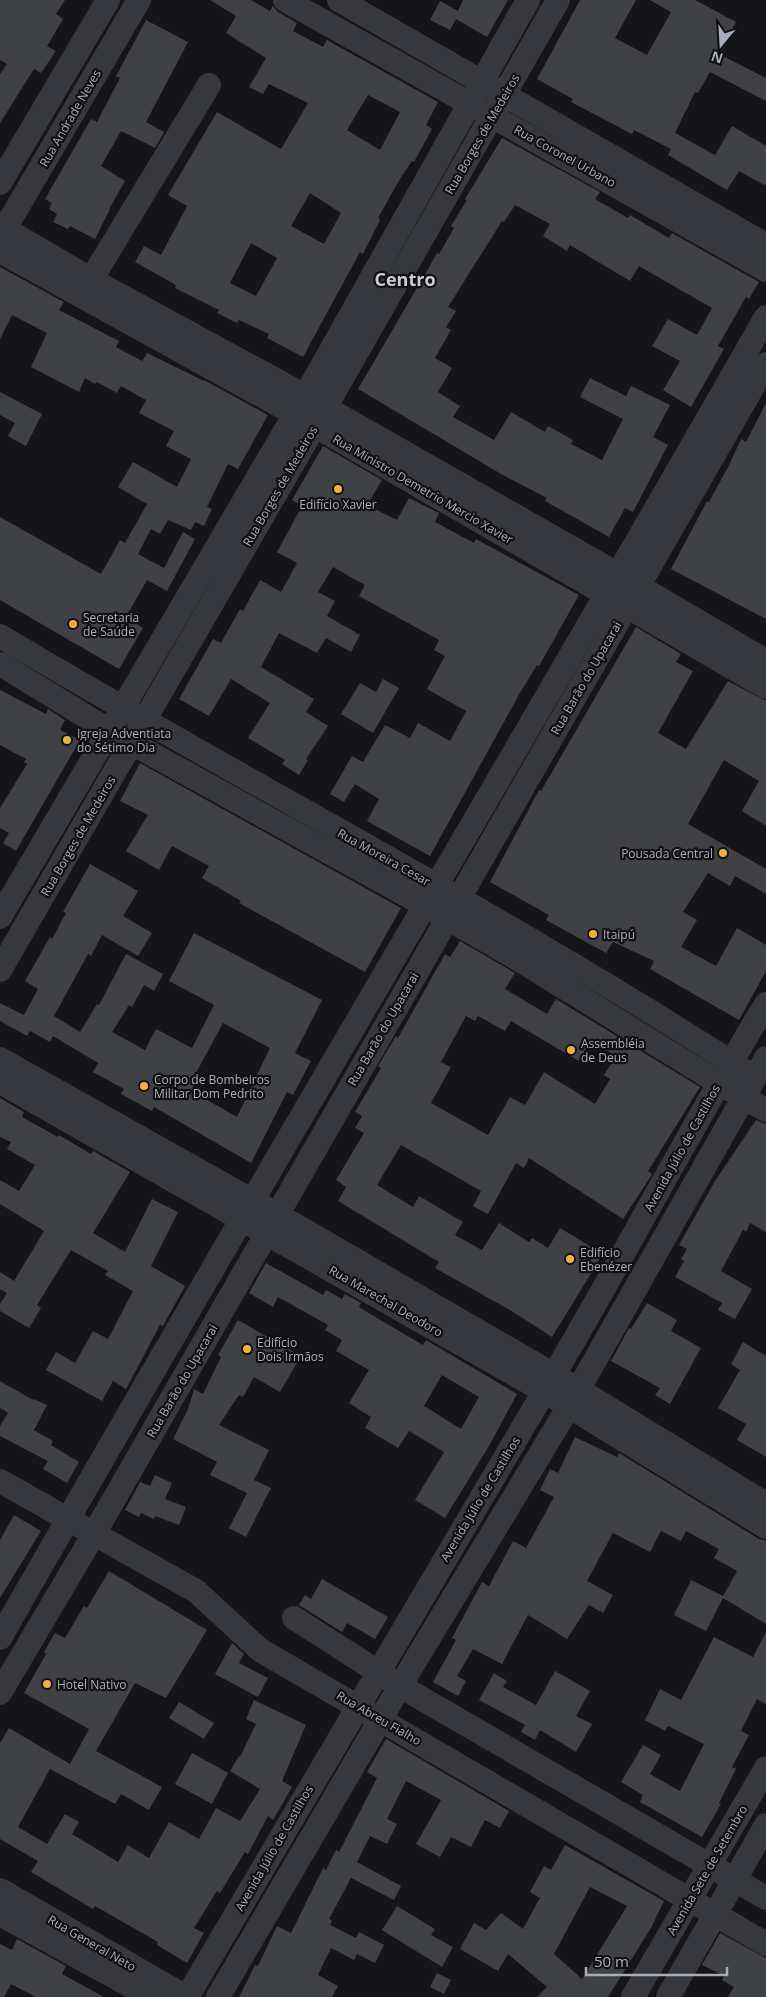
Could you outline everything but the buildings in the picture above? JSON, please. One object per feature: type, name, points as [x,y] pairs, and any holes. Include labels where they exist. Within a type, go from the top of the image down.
[{"type":"street","name":"Rua Coronel Urbano","points":[[285,0],[321,21],[475,92]]},
{"type":"street","points":[[321,21],[332,0]]},
{"type":"street","name":"Rua Coronel Urbano","points":[[339,0],[475,92],[643,187],[766,245]]},
{"type":"street","name":"Rua Borges de Medeiros","points":[[0,917],[300,405],[528,0]]},
{"type":"street","name":"Rua Borges de Medeiros","points":[[2,962],[132,743],[558,0]]},
{"type":"street","points":[[0,183],[106,4],[133,10]]},
{"type":"street","name":"Rua Andrade Neves","points":[[1,236],[133,10]]},
{"type":"street","points":[[86,288],[209,85]]},
{"type":"street","points":[[24,142],[48,156]]},
{"type":"street","points":[[428,176],[450,189]]},
{"type":"street","name":"Rua Coronel Urbano","points":[[643,187],[766,270]]},
{"type":"street","name":"Rua Ministro Demetrio Mercio Xavier","points":[[1,236],[86,288],[300,405],[396,461],[627,608],[711,643],[766,662]]},
{"type":"street","name":"Rua Barão do Upacarai","points":[[0,1638],[430,896],[607,596],[766,317]]},
{"type":"street","points":[[346,323],[368,334]]},
{"type":"street","name":"Rua Barão do Upacarai","points":[[0,1693],[191,1366],[766,364]]},
{"type":"street","name":"Rua Ministro Demetrio Mercio Xavier","points":[[396,461],[639,587],[766,687]]},
{"type":"street","points":[[251,489],[272,500]]},
{"type":"street","name":"Rua Moreira Cesar","points":[[0,636],[144,722],[284,801],[452,909],[528,952],[660,1019],[731,1062],[757,1079],[766,1110]]},
{"type":"street","points":[[166,636],[186,649]]},
{"type":"street","name":"Rua Moreira Cesar","points":[[0,664],[110,731],[273,822],[430,896]]},
{"type":"street","points":[[273,822],[284,801]]},
{"type":"street","name":"Rua Moreira Cesar","points":[[528,952],[648,1039],[719,1083],[757,1079]]},
{"type":"street","name":"Avenida Júlio de Castilhos","points":[[191,1996],[265,1862],[549,1383],[731,1062],[766,1004]]},
{"type":"street","points":[[648,1039],[660,1019]]},
{"type":"street","name":"Rua Marechal Deodoro","points":[[0,1059],[109,1132],[272,1223],[549,1383],[573,1400],[732,1495],[766,1528]]},
{"type":"street","points":[[218,1997],[291,1876],[400,1686],[573,1400],[697,1179],[757,1079]]},
{"type":"street","name":"Rua Marechal Deodoro","points":[[0,1082],[109,1132]]},
{"type":"street","points":[[674,1164],[697,1179]]},
{"type":"street","points":[[593,1306],[618,1320]]},
{"type":"street","points":[[166,1351],[191,1366]]},
{"type":"street","name":"Rua Abreu Fialho","points":[[0,1482],[196,1591],[260,1650],[766,1944]]},
{"type":"street","name":"Rua Marechal Deodoro","points":[[732,1495],[766,1504]]},
{"type":"street","points":[[464,1525],[489,1539]]},
{"type":"street","points":[[294,1618],[400,1686],[766,1898]]},
{"type":"street","name":"Avenida Sete de Setembro","points":[[633,1997],[710,1867],[756,1807],[766,1768]]},
{"type":"street","points":[[646,1975],[670,1994],[766,1825]]},
{"type":"street","points":[[265,1862],[291,1876]]},
{"type":"street","name":"Rua General Neto","points":[[0,1890],[32,1920],[151,1997]]},
{"type":"street","name":"Rua General Neto","points":[[0,1914],[32,1920],[191,1996]]},
{"type":"place","name":"Edifício Xavier","points":[[338,489]]},
{"type":"place","name":"Secretaria de Saúde","points":[[73,624]]},
{"type":"place","name":"Igreja Adventiata do Sétimo Dia","points":[[67,740]]},
{"type":"place","name":"Pousada Central","points":[[723,853]]},
{"type":"place","name":"Itaipú","points":[[593,934]]},
{"type":"place","name":"Assembléia de Deus","points":[[571,1050]]},
{"type":"place","name":"Corpo de Bombeiros Militar Dom Pedrito","points":[[144,1086]]},
{"type":"place","name":"Edifício Ebenézer","points":[[570,1259]]},
{"type":"place","name":"Edifício Dois Irmãos","points":[[247,1349]]},
{"type":"place","name":"Hotel Nativo","points":[[47,1684]]},
{"type":"district","name":"Centro","points":[[405,279]]}]
